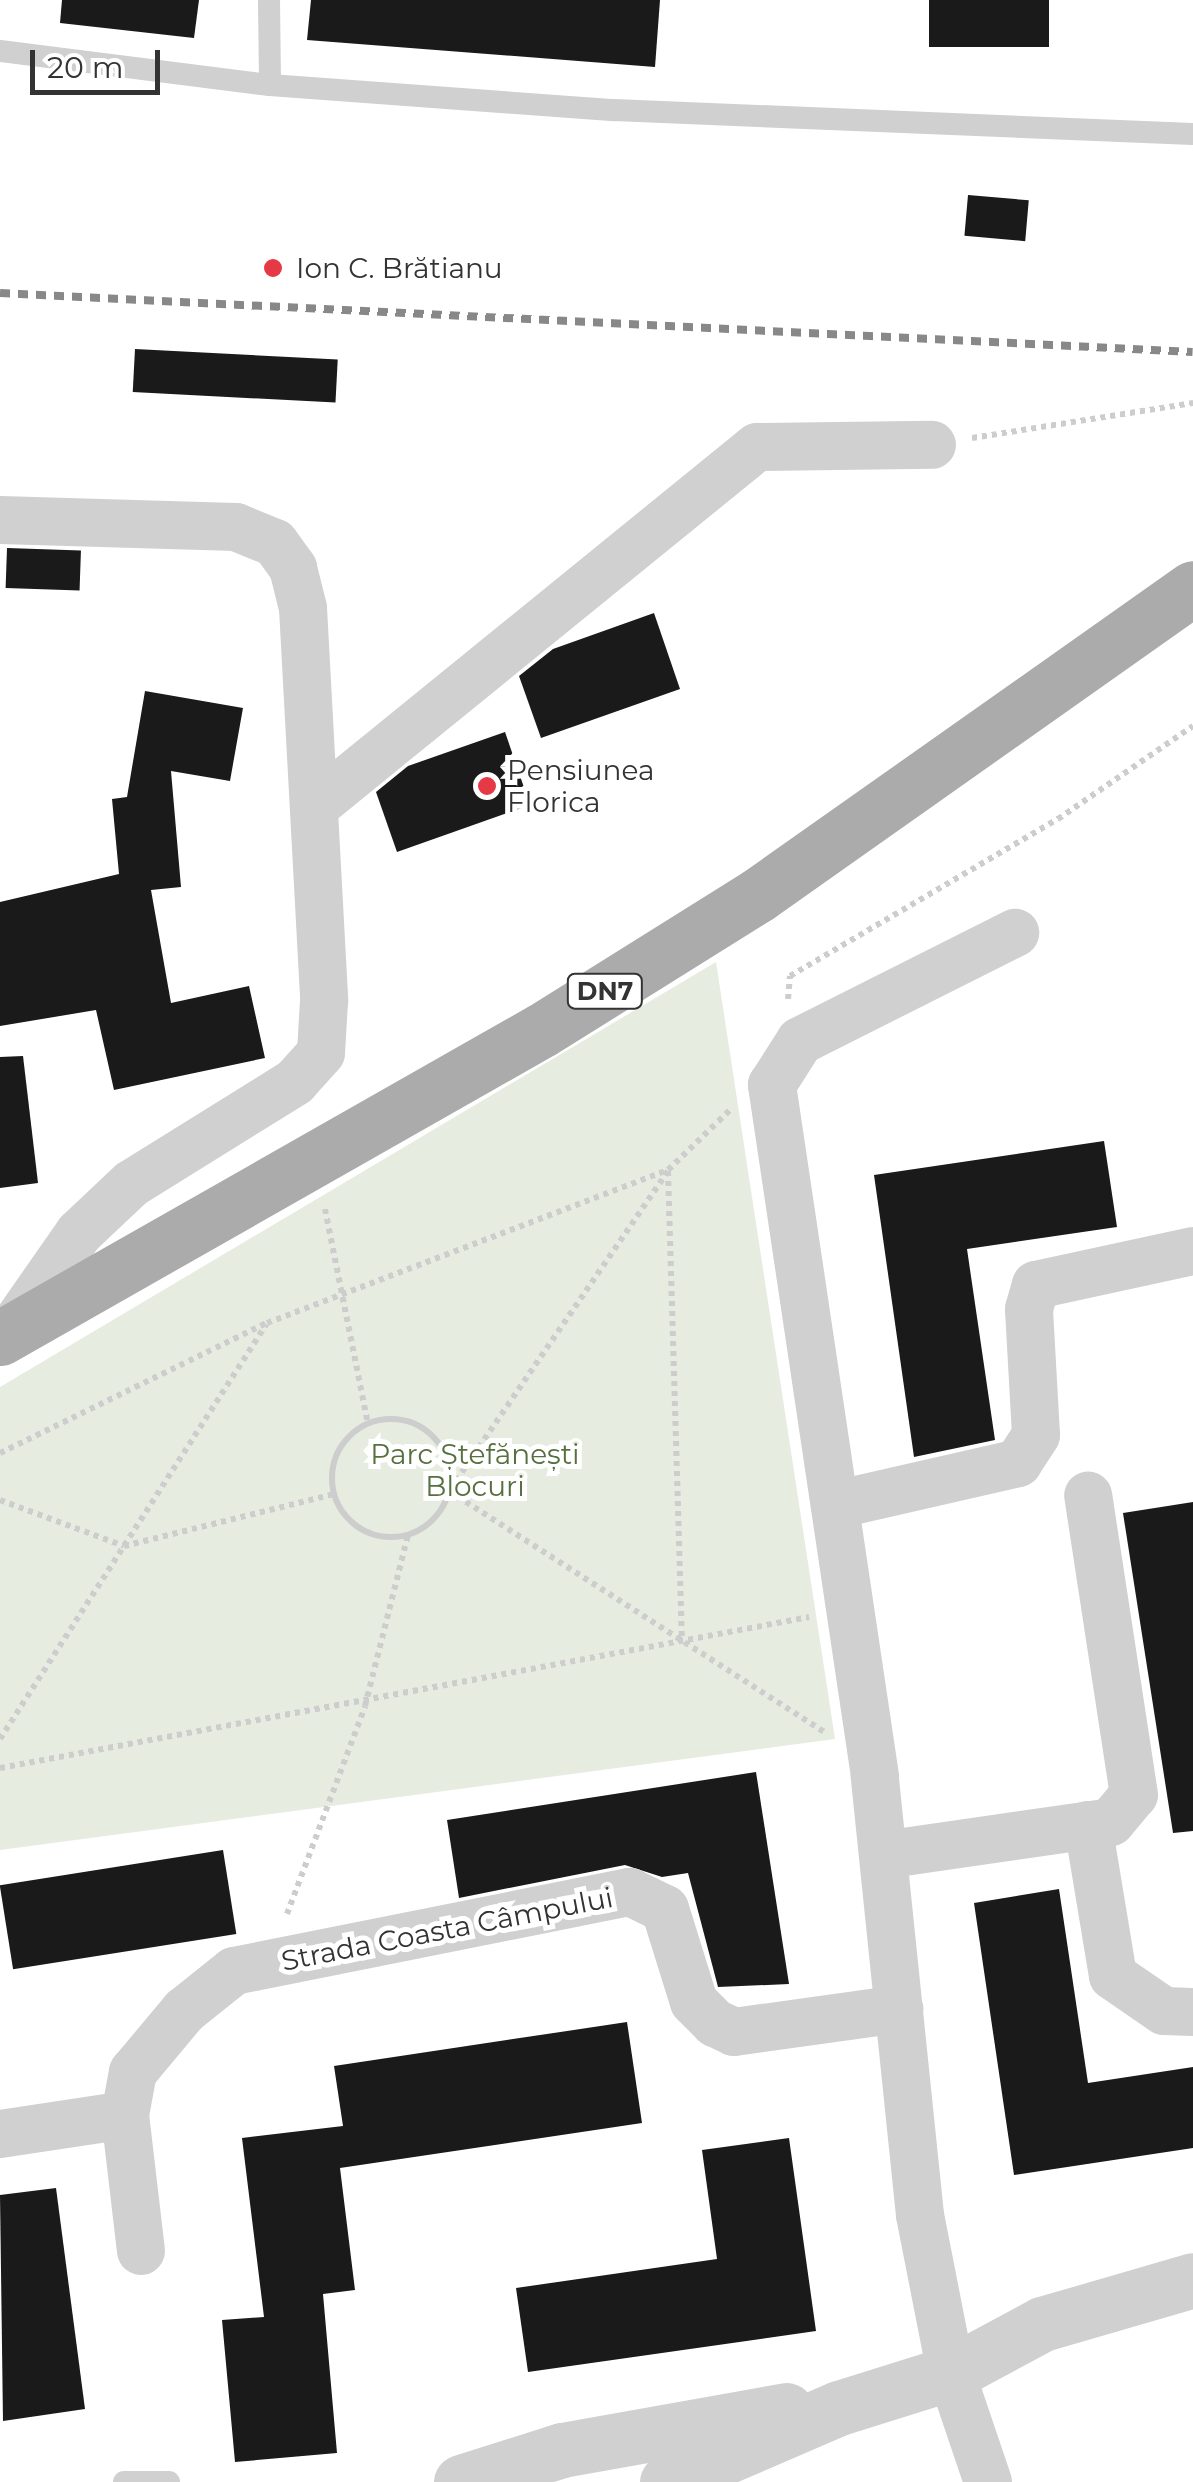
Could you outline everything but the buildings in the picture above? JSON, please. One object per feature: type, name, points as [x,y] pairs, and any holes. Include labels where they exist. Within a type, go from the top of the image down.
[{"type":"main road","name":"DN7","points":[[5,1335],[316,1160],[758,895],[1187,592]]},
{"type":"street","points":[[314,807],[757,447],[932,445]]},
{"type":"street","points":[[0,520],[236,527],[275,543],[304,608],[321,1053],[240,1120],[131,1184],[79,1233],[5,1335]]},
{"type":"street","points":[[988,2482],[951,2374],[920,2215],[873,1764],[772,1086],[784,1058],[1015,932]]},
{"type":"street","points":[[834,1505],[1018,1463],[1036,1434],[1029,1310],[1036,1284],[1193,1251]]},
{"type":"street","points":[[882,1855],[1112,1822],[1134,1795],[1088,1496]]},
{"type":"street","points":[[1088,1825],[1113,1976],[1153,2006],[1193,2012]]},
{"type":"street","name":"Strada Coasta Câmpului","points":[[141,2251],[125,2115],[134,2072],[184,2011],[234,1971],[630,1892],[665,1908],[694,2002],[715,2024],[734,2032],[899,2009]]},
{"type":"street","points":[[0,2134],[125,2115]]},
{"type":"street","points":[[667,2482],[839,2408],[951,2374],[1042,2324],[1193,2280]]},
{"type":"street","points":[[461,2482],[562,2450],[746,2412],[839,2408]]},
{"type":"lane","points":[[269,0],[270,85]]},
{"type":"lane","points":[[0,51],[270,85],[614,110],[1193,134]]},
{"type":"lane","points":[[124,2482],[169,2482]]},
{"type":"path","points":[[932,445],[1193,403]]},
{"type":"path","points":[[368,1424],[334,1461],[334,1494],[354,1525],[408,1535],[435,1518],[449,1490],[668,1170],[784,1058],[790,976],[1058,819],[1193,726]]},
{"type":"path","points":[[316,1160],[368,1424]]},
{"type":"path","points":[[0,1453],[267,1323],[668,1170]]},
{"type":"path","points":[[668,1170],[682,1639]]},
{"type":"path","points":[[0,1739],[267,1323]]},
{"type":"path","points":[[368,1424],[421,1427],[446,1454],[449,1490]]},
{"type":"path","points":[[449,1490],[873,1764]]},
{"type":"path","points":[[0,1500],[124,1546],[334,1494]]},
{"type":"path","points":[[269,1964],[365,1706],[408,1535]]},
{"type":"path","points":[[0,1768],[365,1706],[682,1639],[850,1610]]},
{"type":"green space","name":"Parc Ștefănești Blocuri","points":[[716,962],[835,1739],[0,1850],[0,1387]]},
{"type":"railway","points":[[0,293],[1193,352]]},
{"type":"place","name":"Ion C. Brătianu","points":[[273,268]]},
{"type":"place","name":"Pensiunea Florica","points":[[487,786]]}]
